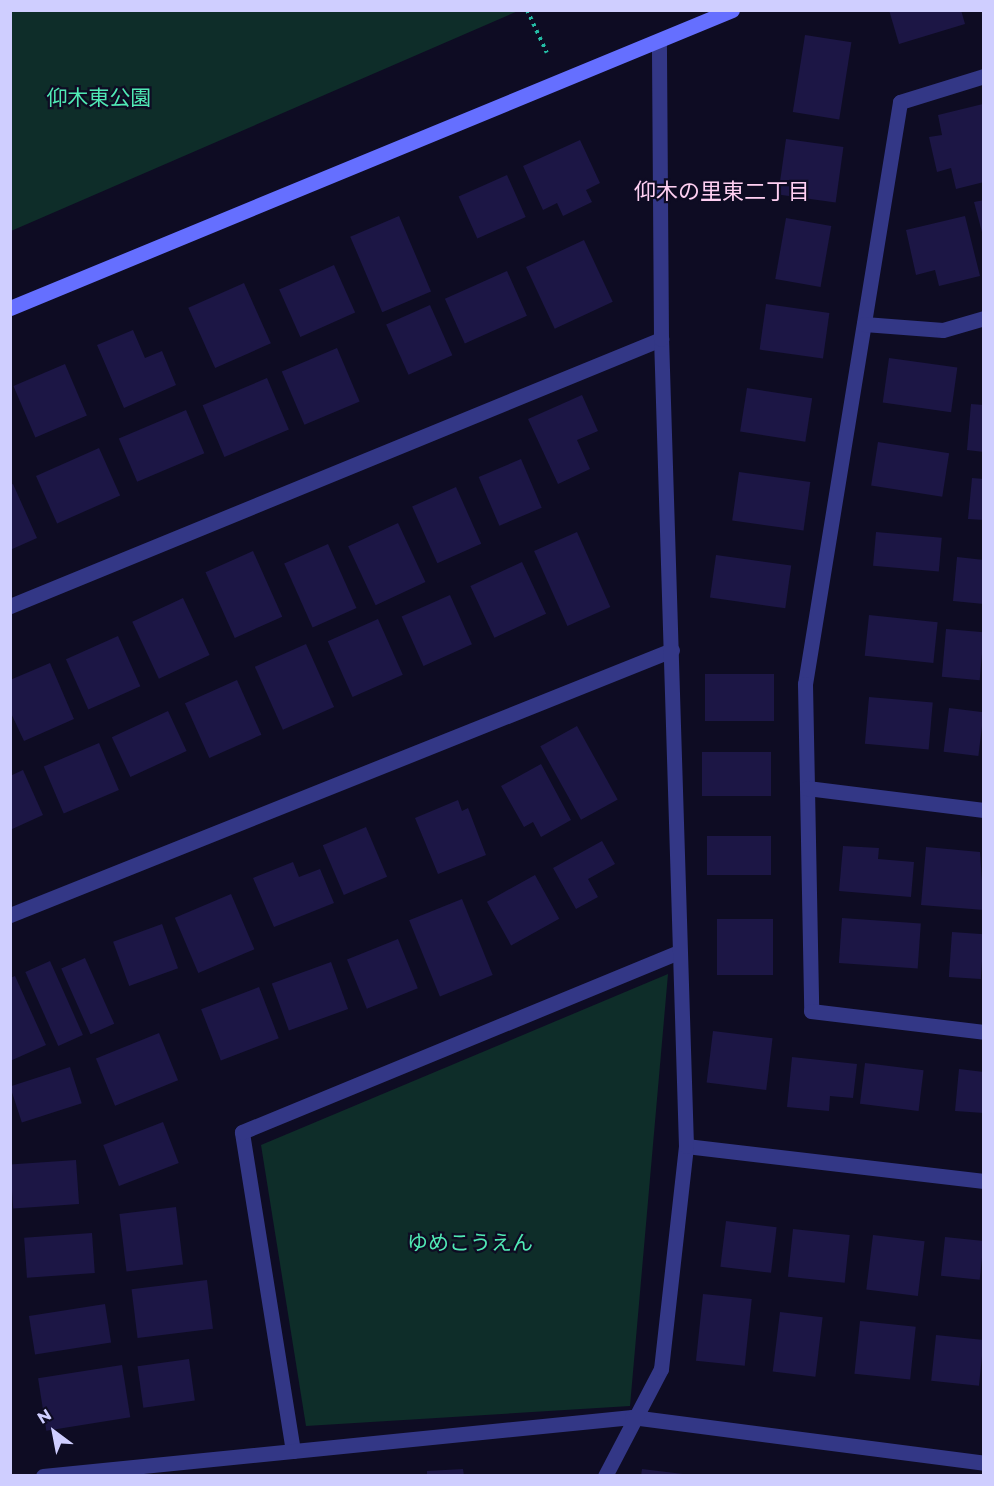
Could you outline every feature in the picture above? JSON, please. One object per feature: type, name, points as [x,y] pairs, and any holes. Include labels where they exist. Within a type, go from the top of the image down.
[{"type":"street","points":[[10,308],[732,10]]},
{"type":"street","points":[[605,1476],[632,1417],[661,1368],[686,1146],[677,953],[672,650],[660,339],[659,41]]},
{"type":"street","points":[[984,76],[900,102],[805,684],[811,1011],[984,1032]]},
{"type":"street","points":[[864,324],[943,330],[984,318]]},
{"type":"street","points":[[10,606],[660,339]]},
{"type":"street","points":[[10,915],[672,650]]},
{"type":"street","points":[[807,788],[984,810]]},
{"type":"street","points":[[293,1451],[242,1132],[677,953]]},
{"type":"street","points":[[686,1146],[984,1181]]},
{"type":"street","points":[[43,1476],[632,1417],[984,1463]]},
{"type":"path","points":[[527,10],[560,80]]},
{"type":"green space","name":"仰木東公園","points":[[11,10],[518,10],[518,11],[11,231]]},
{"type":"green space","name":"ゆめこうえん","points":[[668,974],[630,1406],[306,1426],[261,1145]]},
{"type":"building","points":[[889,10],[961,10],[965,24],[899,44]]},
{"type":"building","points":[[805,35],[851,42],[839,119],[793,112]]},
{"type":"building","points":[[983,104],[984,182],[956,189],[951,168],[937,172],[929,137],[942,135],[938,115]]},
{"type":"building","points":[[786,139],[843,147],[836,203],[778,194]]},
{"type":"building","points":[[580,140],[600,183],[586,190],[592,202],[563,216],[557,203],[543,210],[523,166]]},
{"type":"building","points":[[507,175],[526,217],[477,239],[459,197]]},
{"type":"building","points":[[984,200],[984,236],[983,236],[974,202]]},
{"type":"building","points":[[399,216],[431,291],[382,312],[350,237]]},
{"type":"building","points":[[965,216],[980,276],[939,286],[935,270],[916,275],[906,230]]},
{"type":"building","points":[[786,218],[831,226],[821,287],[775,279]]},
{"type":"building","points":[[584,240],[613,302],[555,329],[526,267]]},
{"type":"building","points":[[334,265],[355,313],[300,337],[279,289]]},
{"type":"building","points":[[507,271],[527,316],[465,343],[445,299]]},
{"type":"building","points":[[244,283],[271,343],[215,368],[188,308]]},
{"type":"building","points":[[766,304],[829,313],[823,358],[760,350]]},
{"type":"building","points":[[430,305],[452,355],[409,375],[386,325]]},
{"type":"building","points":[[133,330],[145,358],[162,351],[176,385],[124,408],[97,345]]},
{"type":"building","points":[[337,348],[360,401],[304,425],[282,371]]},
{"type":"building","points":[[889,358],[957,368],[951,412],[883,403]]},
{"type":"building","points":[[65,364],[87,416],[35,437],[13,386]]},
{"type":"building","points":[[267,378],[289,430],[224,457],[203,405]]},
{"type":"building","points":[[747,388],[812,398],[805,442],[740,431]]},
{"type":"building","points":[[582,395],[598,431],[577,440],[590,469],[558,484],[528,419]]},
{"type":"building","points":[[971,404],[984,405],[984,452],[967,450]]},
{"type":"building","points":[[186,410],[204,453],[137,482],[119,439]]},
{"type":"building","points":[[878,442],[949,453],[942,497],[871,485]]},
{"type":"building","points":[[99,448],[120,496],[57,524],[36,476]]},
{"type":"building","points":[[521,459],[542,508],[499,526],[479,477]]},
{"type":"building","points":[[739,472],[810,482],[803,531],[732,521]]},
{"type":"building","points":[[972,478],[984,479],[984,520],[968,519]]},
{"type":"building","points":[[13,484],[37,538],[10,550],[10,485]]},
{"type":"building","points":[[456,487],[481,544],[437,563],[412,507]]},
{"type":"building","points":[[398,523],[425,582],[376,605],[348,546]]},
{"type":"building","points":[[577,532],[610,607],[567,626],[534,551]]},
{"type":"building","points":[[876,532],[942,538],[939,572],[873,566]]},
{"type":"building","points":[[328,544],[356,608],[313,627],[284,564]]},
{"type":"building","points":[[253,551],[282,617],[235,638],[205,572]]},
{"type":"building","points":[[716,555],[791,566],[785,608],[710,598]]},
{"type":"building","points":[[957,557],[984,560],[984,604],[953,601]]},
{"type":"building","points":[[522,562],[546,614],[494,638],[470,586]]},
{"type":"building","points":[[450,595],[472,644],[424,666],[402,617]]},
{"type":"building","points":[[183,598],[210,655],[159,679],[132,622]]},
{"type":"building","points":[[869,615],[938,622],[933,663],[865,656]]},
{"type":"building","points":[[378,619],[403,675],[353,697],[328,641]]},
{"type":"building","points":[[946,629],[984,632],[980,680],[942,677]]},
{"type":"building","points":[[118,636],[140,686],[88,709],[66,659]]},
{"type":"building","points":[[306,644],[334,707],[283,730],[255,667]]},
{"type":"building","points":[[50,663],[74,719],[24,741],[10,711],[10,680]]},
{"type":"building","points":[[705,674],[774,674],[774,721],[705,721]]},
{"type":"building","points":[[237,680],[261,735],[209,758],[185,703]]},
{"type":"building","points":[[869,697],[933,703],[929,749],[865,744]]},
{"type":"building","points":[[949,708],[984,712],[978,756],[944,752]]},
{"type":"building","points":[[168,711],[187,751],[130,777],[112,737]]},
{"type":"building","points":[[577,726],[618,799],[581,820],[540,746]]},
{"type":"building","points":[[99,743],[119,790],[64,813],[44,766]]},
{"type":"building","points":[[702,752],[771,752],[771,796],[702,796]]},
{"type":"building","points":[[541,764],[571,820],[541,837],[533,822],[524,827],[501,786]]},
{"type":"building","points":[[23,770],[43,815],[10,830],[10,776]]},
{"type":"building","points":[[458,800],[462,811],[468,808],[486,855],[438,874],[415,818]]},
{"type":"building","points":[[366,827],[387,877],[344,895],[323,845]]},
{"type":"building","points":[[707,836],[771,836],[771,875],[707,875]]},
{"type":"building","points":[[602,841],[615,864],[588,879],[598,897],[576,909],[553,868]]},
{"type":"building","points":[[843,846],[879,848],[878,859],[914,862],[911,897],[839,891]]},
{"type":"building","points":[[926,847],[980,852],[984,910],[921,905]]},
{"type":"building","points":[[293,862],[299,877],[320,869],[334,903],[274,927],[253,878]]},
{"type":"building","points":[[535,875],[559,919],[511,945],[487,902]]},
{"type":"building","points":[[231,894],[254,949],[198,973],[175,918]]},
{"type":"building","points":[[462,899],[493,975],[440,996],[409,920]]},
{"type":"building","points":[[842,918],[921,924],[918,968],[839,963]]},
{"type":"building","points":[[717,919],[773,919],[773,975],[717,975]]},
{"type":"building","points":[[162,924],[178,968],[129,986],[113,942]]},
{"type":"building","points":[[952,932],[984,934],[981,979],[949,977]]},
{"type":"building","points":[[398,939],[418,988],[367,1009],[347,960]]},
{"type":"building","points":[[85,958],[114,1024],[91,1034],[61,969]]},
{"type":"building","points":[[50,961],[83,1035],[58,1046],[25,972]]},
{"type":"building","points":[[331,962],[348,1009],[289,1031],[272,984]]},
{"type":"building","points":[[15,976],[46,1045],[10,1061],[10,978]]},
{"type":"building","points":[[259,987],[279,1038],[221,1061],[201,1009]]},
{"type":"building","points":[[713,1031],[773,1038],[766,1090],[707,1083]]},
{"type":"building","points":[[159,1033],[178,1080],[115,1106],[96,1058]]},
{"type":"building","points":[[792,1057],[857,1064],[853,1098],[830,1096],[829,1111],[787,1107]]},
{"type":"building","points":[[865,1063],[924,1070],[919,1111],[860,1104]]},
{"type":"building","points":[[70,1067],[82,1103],[22,1123],[10,1086]]},
{"type":"building","points":[[959,1069],[984,1072],[984,1113],[955,1111]]},
{"type":"building","points":[[163,1122],[179,1163],[119,1186],[103,1145]]},
{"type":"building","points":[[76,1160],[79,1204],[13,1208],[10,1165]]},
{"type":"building","points":[[176,1207],[183,1265],[126,1272],[119,1214]]},
{"type":"building","points":[[726,1221],[777,1227],[771,1273],[720,1267]]},
{"type":"building","points":[[793,1229],[850,1235],[845,1283],[788,1277]]},
{"type":"building","points":[[92,1233],[95,1273],[27,1278],[24,1238]]},
{"type":"building","points":[[873,1235],[925,1241],[918,1296],[866,1290]]},
{"type":"building","points":[[945,1237],[984,1241],[980,1280],[941,1276]]},
{"type":"building","points":[[207,1280],[213,1329],[138,1338],[132,1289]]},
{"type":"building","points":[[703,1294],[752,1299],[745,1366],[696,1361]]},
{"type":"building","points":[[105,1304],[111,1343],[35,1355],[29,1316]]},
{"type":"building","points":[[780,1312],[823,1317],[815,1377],[773,1372]]},
{"type":"building","points":[[860,1321],[916,1327],[910,1380],[854,1374]]},
{"type":"building","points":[[936,1335],[984,1340],[979,1386],[931,1381]]},
{"type":"building","points":[[189,1359],[195,1401],[143,1408],[138,1366]]},
{"type":"building","points":[[122,1365],[130,1417],[46,1431],[38,1378]]},
{"type":"building","points":[[463,1469],[464,1476],[427,1476],[427,1471]]},
{"type":"building","points":[[642,1469],[683,1474],[683,1476],[641,1476]]},
{"type":"district","name":"仰木の里東二丁目","points":[[722,192]]}]
